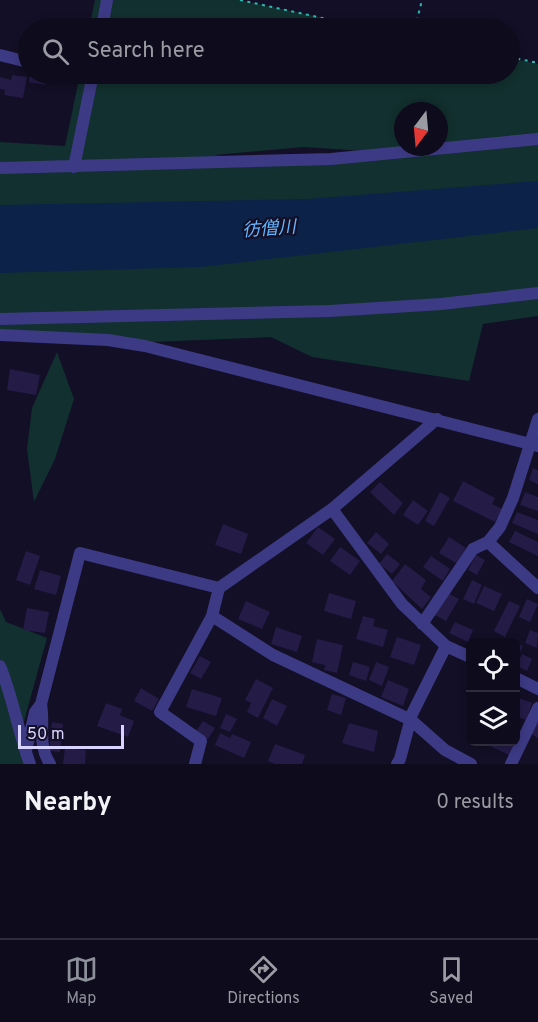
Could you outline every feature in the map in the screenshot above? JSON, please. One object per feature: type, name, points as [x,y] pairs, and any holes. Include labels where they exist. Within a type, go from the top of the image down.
[{"type":"street","points":[[104,18],[107,0]]},
{"type":"street","points":[[0,56],[18,60]]},
{"type":"street","points":[[74,166],[91,84]]},
{"type":"street","points":[[0,168],[331,159],[538,139]]},
{"type":"street","points":[[0,319],[330,311],[441,304],[538,293]]},
{"type":"street","points":[[0,335],[108,340],[145,346],[535,445]]},
{"type":"street","points":[[195,764],[201,741],[160,712],[212,616],[219,588],[332,509],[437,419]]},
{"type":"street","points":[[422,624],[473,549],[488,542],[500,527],[535,445],[538,419]]},
{"type":"street","points":[[332,509],[402,604],[446,646],[466,655]]},
{"type":"street","points":[[488,542],[538,588]]},
{"type":"street","points":[[28,758],[35,712],[41,704],[80,553],[219,588]]},
{"type":"street","points":[[212,616],[273,655],[411,720],[445,750],[471,764]]},
{"type":"street","points":[[397,764],[411,720],[446,646]]},
{"type":"street","points":[[0,666],[9,687],[20,736],[28,758]]},
{"type":"street","points":[[520,680],[538,689]]},
{"type":"street","points":[[41,704],[43,715],[41,742],[50,764]]},
{"type":"street","points":[[512,764],[538,708]]},
{"type":"path","points":[[240,0],[322,18]]},
{"type":"path","points":[[418,18],[422,0]]},
{"type":"path","points":[[520,59],[538,63]]},
{"type":"green space","points":[[95,0],[240,0],[324,18],[91,18]]},
{"type":"green space","points":[[520,60],[538,64],[538,316],[483,324],[469,381],[312,357],[271,337],[152,342],[0,333],[0,142],[65,146],[78,84],[520,84]],"holes":[[[304,147],[364,151],[264,161],[215,155]]]},
{"type":"green space","points":[[57,352],[74,399],[55,459],[34,502],[27,449],[32,408]]},
{"type":"green space","points":[[0,609],[6,622],[47,638],[20,736],[32,764],[0,764]]},
{"type":"water","name":"彷僧川","points":[[538,181],[538,228],[201,267],[0,273],[0,205],[307,199]]},
{"type":"building","points":[[12,75],[18,76],[18,84],[26,84],[23,98],[4,95],[5,90],[0,89],[0,77],[11,80]]},
{"type":"building","points":[[10,369],[40,375],[36,395],[7,390]]},
{"type":"building","points":[[533,468],[538,470],[538,484],[529,480]]},
{"type":"building","points":[[463,481],[495,498],[492,504],[502,509],[495,522],[453,501]]},
{"type":"building","points":[[380,482],[403,503],[394,515],[370,492]]},
{"type":"building","points":[[440,492],[450,498],[434,526],[425,521]]},
{"type":"building","points":[[525,492],[538,497],[538,511],[520,505]]},
{"type":"building","points":[[413,500],[428,511],[418,525],[403,515]]},
{"type":"building","points":[[517,512],[538,520],[538,534],[512,523]]},
{"type":"building","points":[[223,524],[248,534],[241,554],[215,545]]},
{"type":"building","points":[[318,527],[335,539],[323,555],[306,543]]},
{"type":"building","points":[[515,531],[538,542],[538,556],[509,542]]},
{"type":"building","points":[[376,532],[389,544],[381,554],[367,543]]},
{"type":"building","points":[[449,537],[466,548],[456,563],[439,553]]},
{"type":"building","points":[[340,547],[360,561],[350,575],[330,561]]},
{"type":"building","points":[[26,551],[40,556],[30,585],[16,580]]},
{"type":"building","points":[[387,554],[400,564],[392,574],[379,564]]},
{"type":"building","points":[[476,555],[485,560],[477,575],[468,570]]},
{"type":"building","points":[[431,556],[450,569],[443,581],[423,567]]},
{"type":"building","points":[[405,564],[426,580],[421,589],[431,597],[422,609],[392,581]]},
{"type":"building","points":[[40,570],[61,576],[56,595],[34,589]]},
{"type":"building","points":[[472,580],[482,585],[474,604],[463,599]]},
{"type":"building","points":[[484,586],[502,594],[494,611],[476,603]]},
{"type":"building","points":[[329,593],[356,601],[351,619],[324,611]]},
{"type":"building","points":[[448,593],[459,599],[446,621],[435,615]]},
{"type":"building","points":[[527,599],[538,604],[530,622],[519,617]]},
{"type":"building","points":[[246,601],[270,612],[262,629],[238,619]]},
{"type":"building","points":[[509,601],[520,606],[505,637],[494,631]]},
{"type":"building","points":[[27,608],[49,612],[45,633],[23,630]]},
{"type":"building","points":[[363,616],[375,619],[373,626],[388,630],[383,647],[356,639]]},
{"type":"building","points":[[455,622],[473,630],[466,641],[449,633]]},
{"type":"building","points":[[276,627],[302,636],[297,652],[271,644]]},
{"type":"building","points":[[530,630],[538,633],[537,648],[525,643]]},
{"type":"building","points":[[397,637],[421,645],[414,665],[390,657]]},
{"type":"building","points":[[317,639],[343,645],[337,673],[324,670],[325,665],[312,662]]},
{"type":"building","points":[[522,654],[532,659],[527,671],[520,668]]},
{"type":"building","points":[[200,656],[211,662],[201,679],[190,673]]},
{"type":"building","points":[[353,662],[370,667],[366,681],[349,675]]},
{"type":"building","points":[[376,662],[389,667],[382,686],[369,680]]},
{"type":"building","points":[[256,679],[273,688],[258,718],[247,712],[251,703],[245,700]]},
{"type":"building","points":[[388,680],[409,689],[403,706],[381,697]]},
{"type":"building","points":[[141,688],[159,699],[152,711],[134,701]]},
{"type":"building","points":[[192,689],[222,698],[216,716],[186,707]]},
{"type":"building","points":[[332,694],[346,698],[341,715],[327,710]]},
{"type":"building","points":[[520,698],[532,703],[526,720],[520,718]]},
{"type":"building","points":[[272,699],[287,706],[277,726],[263,718]]},
{"type":"building","points":[[106,703],[122,709],[120,715],[134,721],[128,737],[97,726]]},
{"type":"building","points":[[226,714],[237,719],[230,732],[220,728]]},
{"type":"building","points":[[203,721],[215,728],[208,739],[196,731]]},
{"type":"building","points":[[538,721],[538,738],[531,734]]},
{"type":"building","points":[[52,722],[63,724],[60,752],[49,751]]},
{"type":"building","points":[[349,723],[378,731],[374,752],[342,743]]},
{"type":"building","points":[[220,733],[230,738],[232,734],[251,742],[244,758],[215,745]]},
{"type":"building","points":[[275,744],[305,755],[302,764],[275,764],[268,761]]},
{"type":"building","points":[[490,746],[514,746],[509,755]]},
{"type":"building","points":[[65,748],[86,750],[85,764],[63,764]]}]
